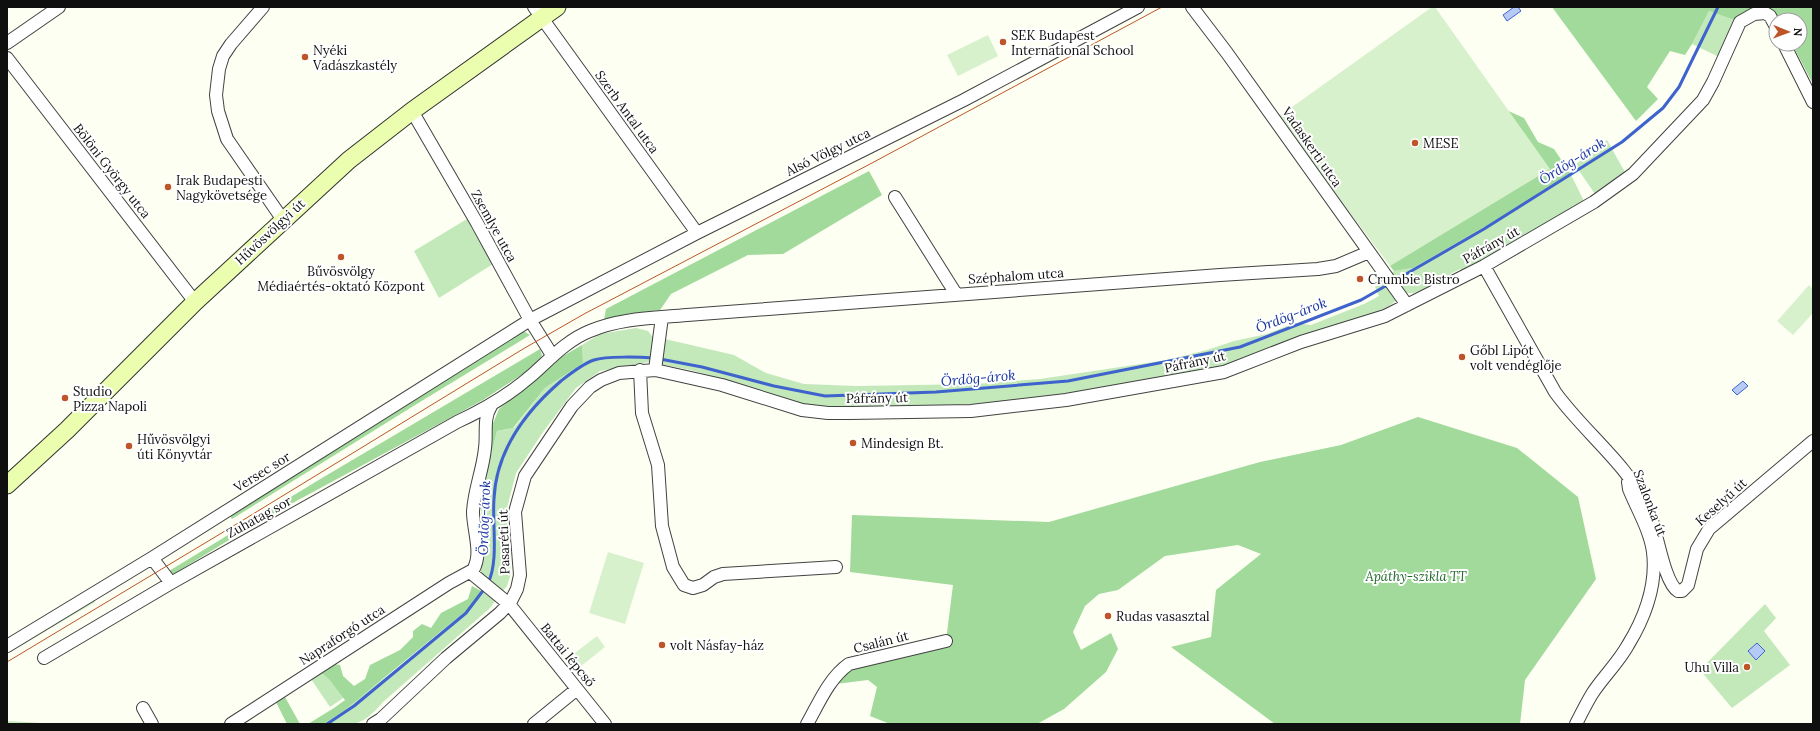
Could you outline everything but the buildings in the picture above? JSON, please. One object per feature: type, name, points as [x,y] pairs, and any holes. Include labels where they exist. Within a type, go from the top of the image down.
[{"type":"main road","name":"Hűvösvölgyi út","points":[[7,485],[67,430],[195,302],[349,160],[538,12],[557,7]]},
{"type":"street","points":[[7,43],[59,7]]},
{"type":"street","points":[[263,7],[231,44],[223,56],[218,69],[216,95],[218,111],[227,139],[283,220]]},
{"type":"street","name":"Alsó Völgy utca","points":[[530,320],[697,233],[964,100],[1138,7]]},
{"type":"street","name":"Vadaskerti utca","points":[[1192,7],[1227,53],[1404,301]]},
{"type":"street","name":"Szerb Antal utca","points":[[538,12],[697,233]]},
{"type":"street","name":"Páfrány út","points":[[655,370],[722,385],[774,403],[816,412],[971,411],[1066,400],[1224,372],[1301,342],[1371,321],[1404,301],[1484,266],[1594,202],[1633,174],[1693,111],[1708,93],[1740,22],[1754,14],[1765,13],[1768,15]]},
{"type":"street","points":[[1788,52],[1813,102]]},
{"type":"street","name":"Bölöni György utca","points":[[7,58],[195,302]]},
{"type":"street","name":"Zsemlye utca","points":[[412,111],[477,223],[530,320],[552,355]]},
{"type":"street","points":[[895,197],[956,294]]},
{"type":"street","name":"Széphalom utca","points":[[662,317],[956,294],[1328,268],[1369,252]]},
{"type":"street","name":"Szalonka út","points":[[1484,266],[1555,392],[1568,410],[1627,475],[1629,489],[1648,534],[1652,551],[1654,572],[1652,592],[1641,619],[1628,646],[1591,695],[1576,724]]},
{"type":"street","points":[[655,370],[662,317]]},
{"type":"street","name":"Zuhatag sor","points":[[44,658],[171,583],[457,422],[491,406],[532,376],[552,355],[588,332],[616,323],[662,317]]},
{"type":"street","name":"Versec sor","points":[[7,646],[152,558],[530,320]]},
{"type":"street","points":[[640,370],[642,412],[658,465],[662,526],[673,567],[684,585],[693,588],[698,587],[714,577],[723,574],[836,567]]},
{"type":"street","name":"Pasaréti út","points":[[373,724],[381,719],[446,658],[509,604],[515,595],[520,580],[514,518],[516,505],[525,476],[572,406],[590,387],[609,376],[640,370],[655,370]]},
{"type":"street","points":[[474,576],[477,559],[473,514],[474,496],[485,449],[486,413],[491,406]]},
{"type":"street","name":"Keselyű út","points":[[1627,475],[1634,483],[1647,506],[1668,579],[1676,589],[1682,591],[1688,586],[1697,549],[1709,529],[1813,441]]},
{"type":"street","points":[[152,558],[171,583]]},
{"type":"street","name":"Battai lépcső","points":[[474,576],[509,604],[605,724]]},
{"type":"street","name":"Napraforgó utca","points":[[231,724],[449,583],[474,576]]},
{"type":"street","name":"Csalán út","points":[[808,724],[823,695],[839,671],[849,664],[946,640]]},
{"type":"street","points":[[534,724],[577,689]]},
{"type":"street","points":[[143,708],[152,724]]},
{"type":"green space","name":"MESE","points":[[1432,7],[1435,7],[1550,169],[1390,266],[1278,117]]},
{"type":"green space","points":[[1552,7],[1813,7],[1813,84],[1796,52],[1808,52],[1808,12],[1768,12],[1768,14],[1734,20],[1709,11],[1685,55],[1670,51],[1647,87],[1658,99],[1636,121]]},
{"type":"green space","points":[[1709,11],[1734,20],[1719,57],[1692,44]]},
{"type":"green space","points":[[988,35],[998,56],[958,76],[947,55]]},
{"type":"green space","points":[[1495,105],[1524,118],[1538,142],[1554,149],[1570,173],[1493,222],[1413,268],[1394,271],[1390,266]]},
{"type":"green space","points":[[1607,140],[1626,174],[1595,194],[1575,165]]},
{"type":"green space","points":[[869,171],[882,195],[783,254],[748,255],[671,294],[660,310],[627,314],[604,320],[606,309]]},
{"type":"green space","points":[[1570,173],[1584,201],[1462,272],[1460,269],[1450,274],[1450,278],[1414,293],[1406,293],[1384,310],[1359,321],[1221,369],[1050,397],[983,404],[822,408],[790,402],[730,381],[690,370],[649,362],[600,371],[576,388],[543,432],[516,473],[507,508],[507,538],[511,573],[507,586],[501,593],[480,575],[482,559],[481,501],[487,451],[492,451],[497,431],[514,428],[545,388],[583,363],[582,345],[600,334],[636,328],[648,331],[652,336],[734,355],[766,373],[804,384],[856,386],[975,384],[1040,379],[1167,360],[1207,350],[1234,341],[1267,334],[1295,323],[1311,325],[1364,304],[1379,296],[1375,287],[1394,271],[1413,268],[1493,222]]},
{"type":"green space","points":[[467,219],[493,264],[439,298],[414,251]]},
{"type":"green space","points":[[1809,285],[1813,289],[1813,313],[1793,335],[1777,321]]},
{"type":"green space","points":[[519,331],[530,335],[232,519],[230,516]]},
{"type":"green space","points":[[582,345],[583,363],[545,388],[513,428],[497,431],[492,451],[487,451],[492,426],[499,409],[558,359]]},
{"type":"green space","points":[[540,349],[542,355],[538,364],[483,400],[265,518],[172,575],[169,571],[322,478]]},
{"type":"green space","name":"Apáthy-szikla TT","points":[[1418,417],[1517,448],[1578,497],[1596,579],[1525,680],[1520,724],[1275,724],[1171,647],[1211,637],[1216,590],[1261,554],[1238,545],[1165,556],[1118,590],[1099,594],[1085,606],[1073,632],[1081,650],[1111,633],[1118,649],[1106,672],[1064,709],[1037,724],[890,724],[870,716],[877,687],[868,680],[836,684],[847,670],[946,641],[953,585],[850,572],[852,515],[1049,522],[1260,462],[1341,445]]},
{"type":"green space","points":[[608,552],[644,563],[625,624],[589,613]]},
{"type":"green space","points":[[472,586],[483,592],[478,601],[346,709],[324,724],[308,724],[345,700],[329,679],[318,670],[328,663],[340,665],[343,676],[354,686],[365,679],[370,665],[400,650],[413,637],[413,631],[422,624],[431,628],[441,613],[468,599]]},
{"type":"green space","points":[[483,592],[495,601],[490,608],[369,716],[357,723],[324,724],[402,665],[478,601]]},
{"type":"green space","points":[[93,598],[95,602],[7,654],[7,651]]},
{"type":"green space","points":[[1765,604],[1776,618],[1764,631],[1790,665],[1732,708],[1700,670]]},
{"type":"green space","points":[[597,636],[605,647],[580,667],[571,656]]},
{"type":"green space","points":[[334,665],[352,692],[330,707],[311,679]]},
{"type":"green space","points":[[285,697],[300,724],[287,724],[276,702]]},
{"type":"green space","points":[[7,721],[60,724],[7,724]]},
{"type":"water","points":[[1514,7],[1518,7],[1521,11],[1507,21],[1503,15]]},
{"type":"water","points":[[1743,381],[1748,386],[1737,395],[1732,390]]},
{"type":"water","points":[[1757,643],[1765,651],[1756,660],[1748,651]]},
{"type":"waterway","name":"Ördög-árok","points":[[1394,281],[1484,229],[1622,142],[1663,108],[1679,87],[1718,7]]},
{"type":"waterway","name":"Ördög-árok","points":[[660,359],[702,367],[774,386],[825,396],[936,392],[1068,381],[1240,347],[1361,300],[1389,284]]},
{"type":"waterway","name":"Ördög-árok","points":[[488,583],[494,553],[494,499],[496,481],[500,464],[507,448],[525,419],[561,381],[585,364],[594,360],[615,357],[654,358]]},
{"type":"waterway","name":"Ördög-árok","points":[[327,724],[354,706],[466,613],[485,588]]},
{"type":"tram line","points":[[7,662],[523,349],[584,314],[872,163],[1162,7]]},
{"type":"place","name":"SEK Budapest International School","points":[[1003,42]]},
{"type":"place","name":"Nyéki Vadászkastély","points":[[305,57]]},
{"type":"place","name":"MESE","points":[[1415,143]]},
{"type":"place","name":"Irak Budapesti Nagykövetsége","points":[[168,187]]},
{"type":"place","name":"Bűvösvölgy Médiaértés-oktató Központ","points":[[341,257]]},
{"type":"place","name":"Crumbie Bistro","points":[[1360,279]]},
{"type":"place","name":"Gőbl Lipót volt vendéglője","points":[[1462,357]]},
{"type":"place","name":"Studio Pizza Napoli","points":[[65,398]]},
{"type":"place","name":"Mindesign Bt.","points":[[853,443]]},
{"type":"place","name":"Hűvösvölgyi úti Könyvtár","points":[[129,446]]},
{"type":"place","name":"Rudas vasasztal","points":[[1108,616]]},
{"type":"place","name":"volt Násfay-ház","points":[[662,645]]},
{"type":"place","name":"Uhu Villa","points":[[1747,667]]}]
